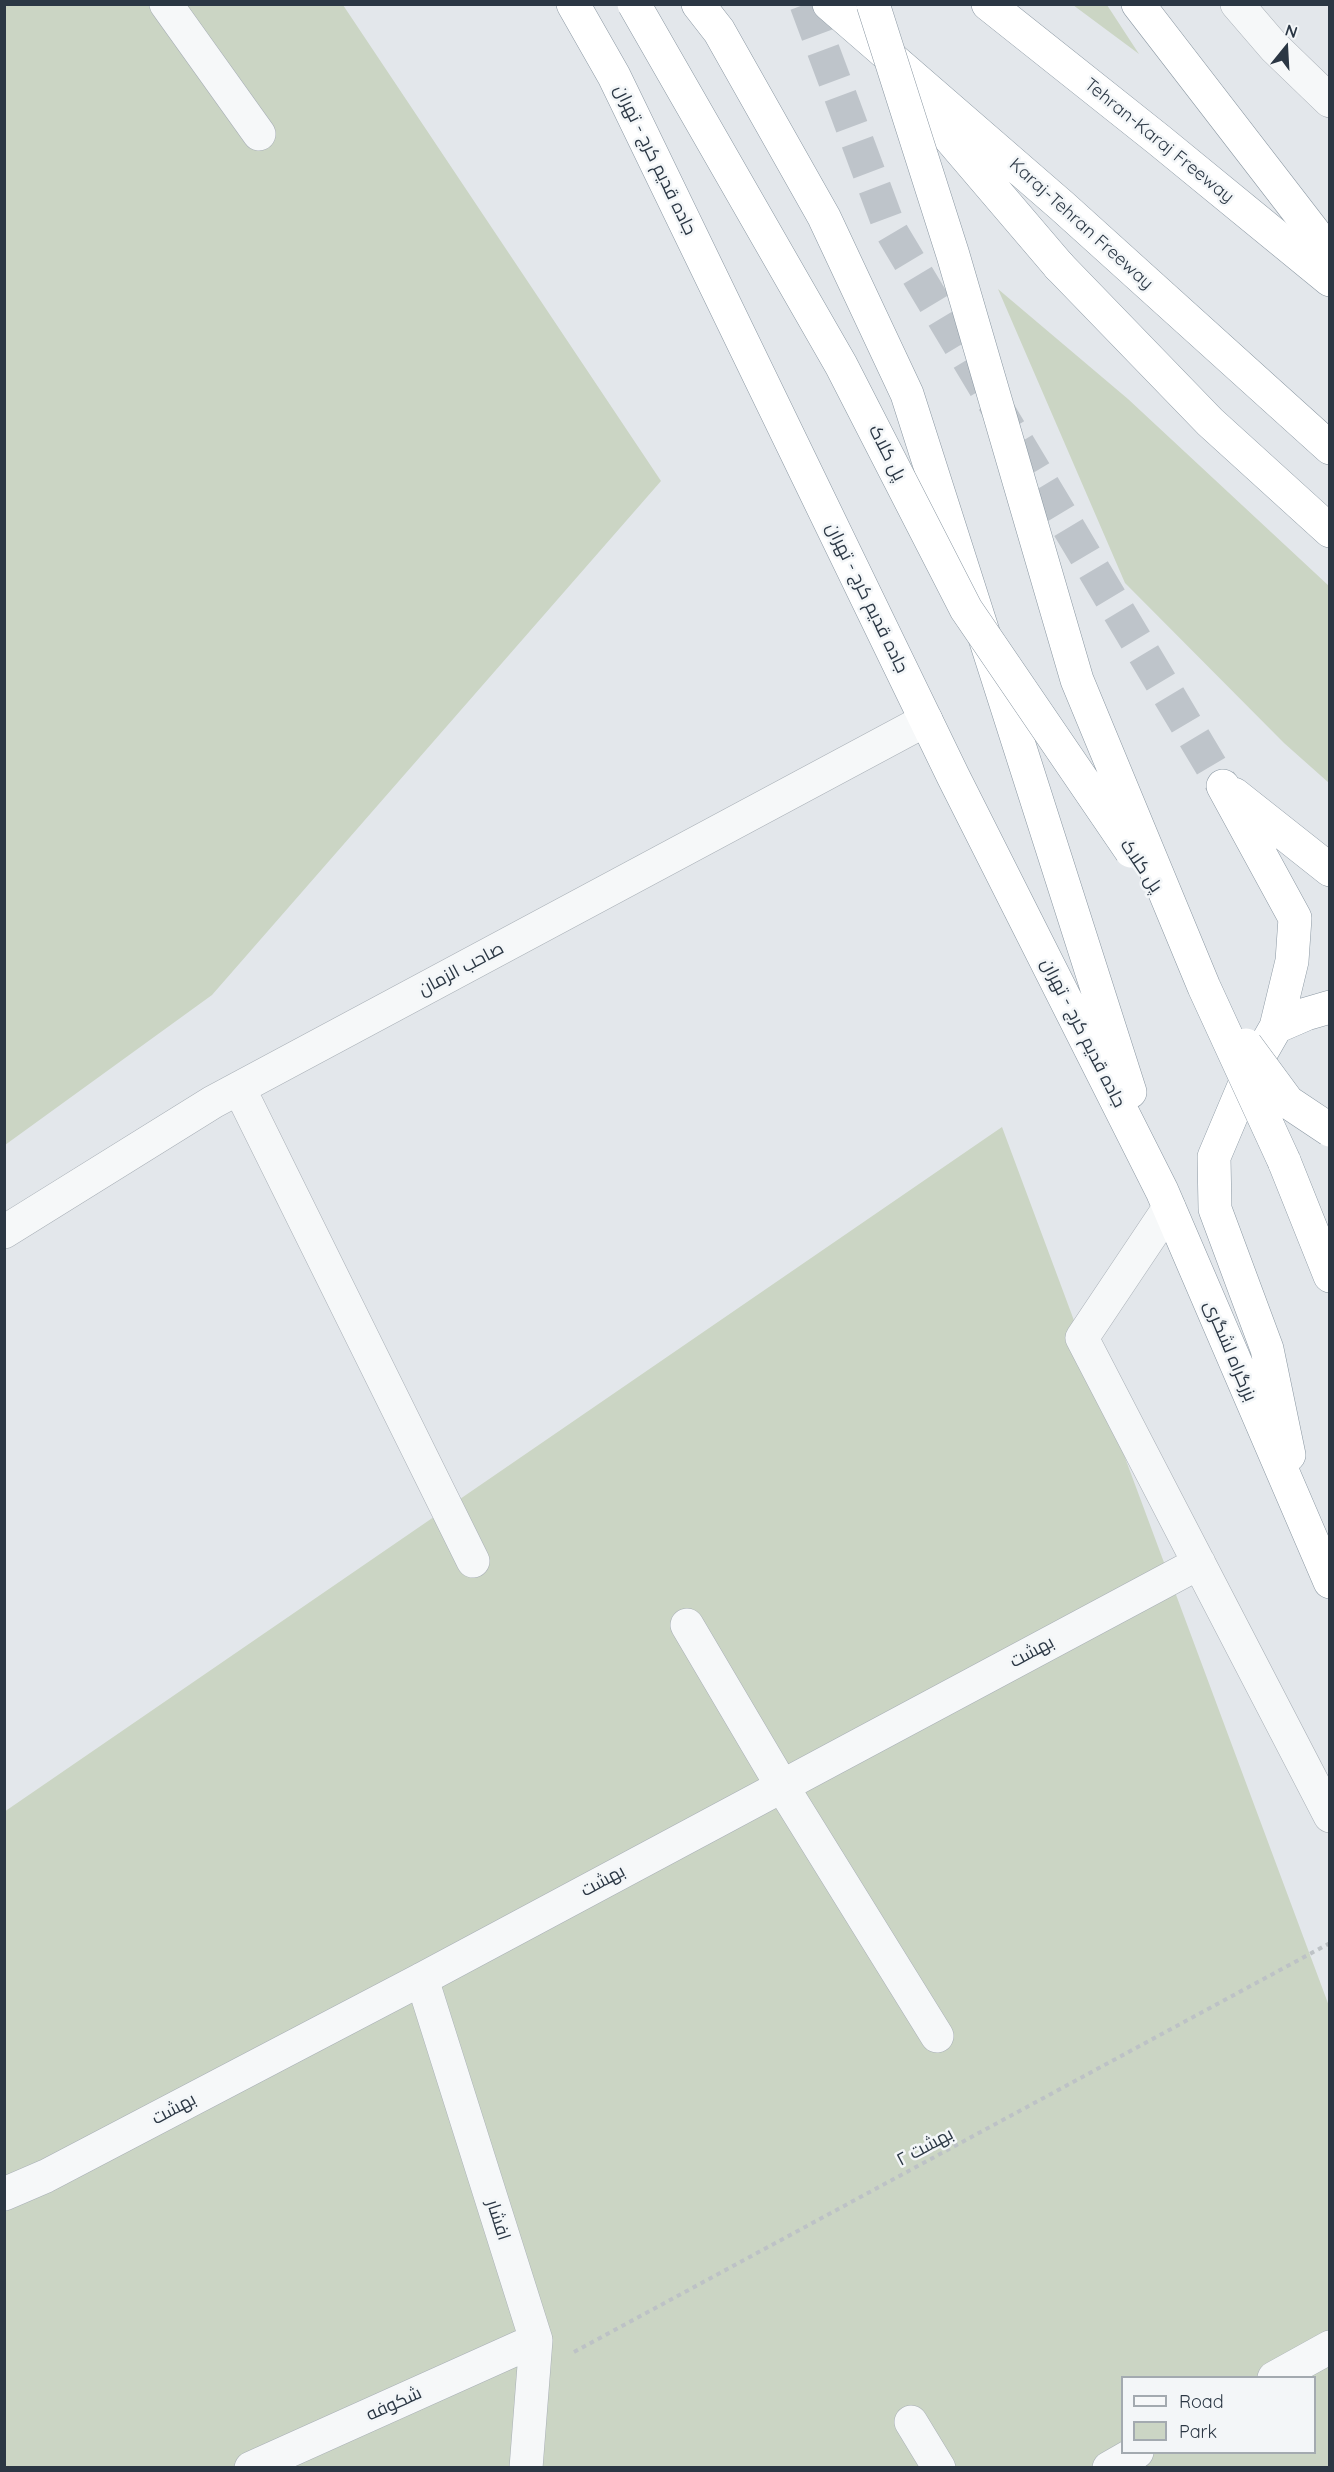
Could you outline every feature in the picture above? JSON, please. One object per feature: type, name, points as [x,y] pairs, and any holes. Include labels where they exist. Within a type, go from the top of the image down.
[{"type":"highway","name":"جاده قدیم کرج - تهران","points":[[573,4],[614,76],[656,160],[926,720],[1166,1199]]},
{"type":"highway","name":"پل کلاک","points":[[634,4],[842,365],[966,609],[1169,907]]},
{"type":"highway","points":[[698,4],[719,30],[824,217],[907,394],[1166,1199]]},
{"type":"highway","name":"Tehran-Karaj Freeway","points":[[988,4],[1159,140],[1329,280]]},
{"type":"highway","points":[[1137,4],[1329,253]]},
{"type":"highway","name":"پل کلاک","points":[[850,9],[956,266],[1077,680],[1169,907]]},
{"type":"highway","points":[[850,9],[1059,266],[1210,422],[1329,531]]},
{"type":"highway","name":"Karaj-Tehran Freeway","points":[[850,9],[1062,206],[1329,448]]},
{"type":"highway","points":[[1329,870],[1223,786],[1295,918],[1292,961],[1276,1027],[1249,1074],[1214,1157],[1215,1209],[1268,1349],[1299,1512],[1329,1582]]},
{"type":"highway","points":[[1169,907],[1284,1161],[1329,1276]]},
{"type":"highway","points":[[1204,987],[1288,1102],[1329,1130]]},
{"type":"highway","points":[[1276,1027],[1329,1007]]},
{"type":"highway","name":"بزرگراه لشگری","points":[[1166,1199],[1299,1512]]},
{"type":"street","points":[[166,4],[259,134]]},
{"type":"street","points":[[1237,4],[1274,47],[1329,101]]},
{"type":"street","name":"صاحب الزمان","points":[[4,1232],[213,1102],[926,720]]},
{"type":"street","points":[[239,1088],[473,1561]]},
{"type":"street","points":[[1166,1199],[1083,1338],[1327,1805]]},
{"type":"street","name":"بهشت","points":[[4,2194],[46,2176],[422,1979],[1199,1563]]},
{"type":"street","points":[[687,1624],[782,1786],[937,2036]]},
{"type":"street","name":"افشار","points":[[422,1979],[536,2340],[526,2468]]},
{"type":"street","name":"شکوفه","points":[[251,2468],[536,2340]]},
{"type":"street","points":[[1278,2376],[1329,2347]]},
{"type":"street","points":[[911,2422],[939,2468]]},
{"type":"street","points":[[1109,2468],[1134,2454]]},
{"type":"path","name":"بهشت ۲","points":[[534,2374],[1329,1943]]},
{"type":"green space","points":[[5,5],[343,5],[661,481],[212,995],[5,1145]]},
{"type":"green space","points":[[1073,5],[1107,5],[1139,54]]},
{"type":"green space","points":[[998,289],[1128,399],[1329,586],[1329,783],[1284,743],[1125,583]]},
{"type":"green space","points":[[1002,1127],[1329,2006],[1329,2467],[5,2467],[4,1812]]},
{"type":"tunnel","points":[[806,4],[890,229],[1223,786]]}]
